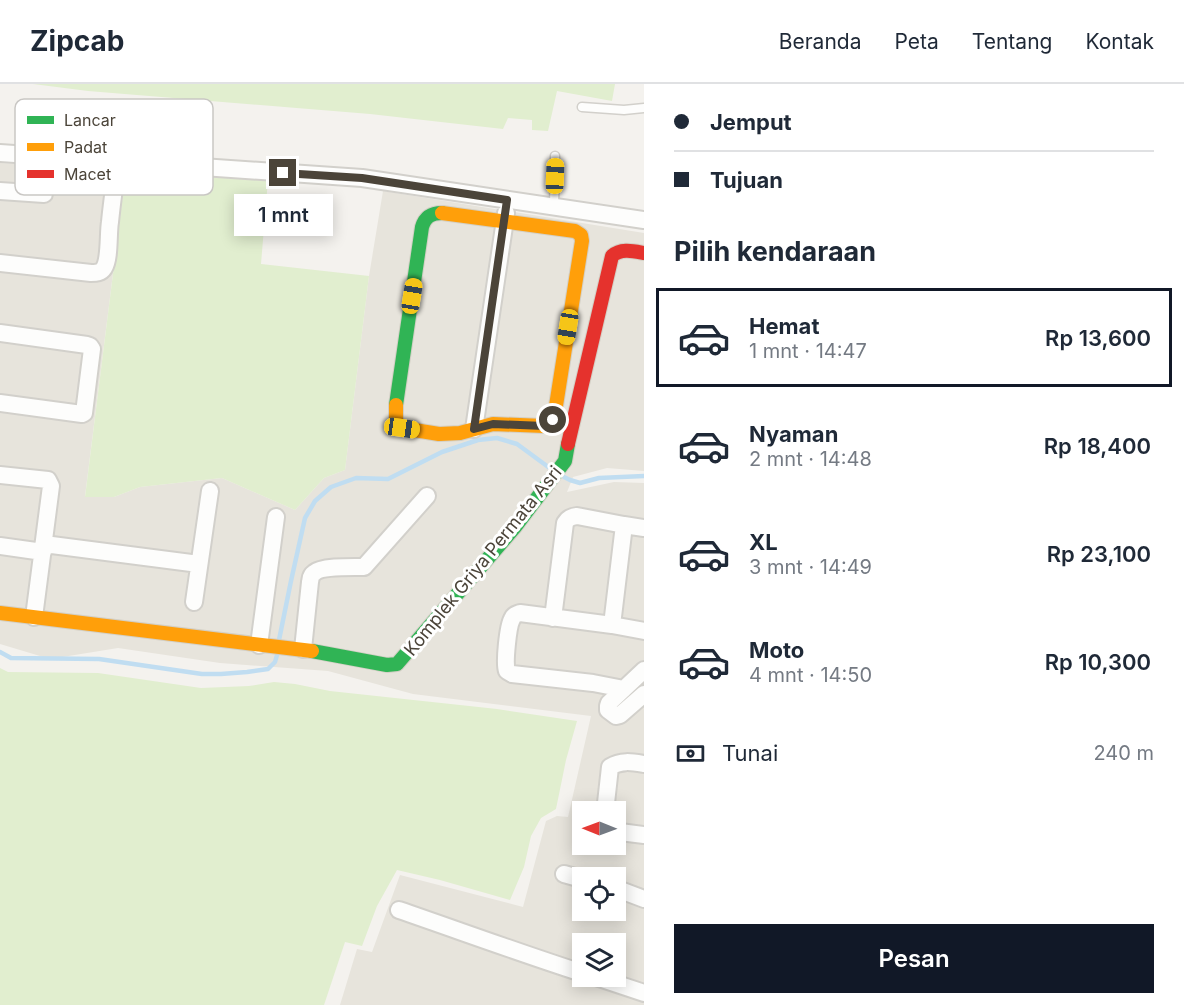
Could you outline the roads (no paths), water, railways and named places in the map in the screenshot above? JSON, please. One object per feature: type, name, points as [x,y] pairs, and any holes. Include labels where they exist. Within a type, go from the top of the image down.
[{"type":"street","points":[[0,153],[15,154]]},
{"type":"street","points":[[213,167],[362,178],[644,220]]},
{"type":"street","points":[[0,191],[15,192]]},
{"type":"street","points":[[0,263],[91,273],[102,271],[105,267],[113,195]]},
{"type":"street","points":[[474,429],[507,200]]},
{"type":"street","points":[[442,213],[575,231],[581,234],[582,241],[553,420],[544,426],[493,424],[474,429],[460,433],[439,434],[402,428],[396,422],[395,410],[423,222],[432,214],[442,213]]},
{"type":"street","name":"Komplek Griya Permata Asri","points":[[0,613],[303,649],[387,665],[397,664],[515,527],[565,461],[570,431],[612,256],[620,250],[644,253]]},
{"type":"street","points":[[0,333],[87,345],[92,349],[84,413],[0,403]]},
{"type":"street","points":[[0,475],[48,480],[51,486],[34,617]]},
{"type":"street","points":[[194,602],[210,491]]},
{"type":"street","points":[[303,649],[312,574],[326,569],[364,567],[427,496]]},
{"type":"street","points":[[553,618],[567,519],[577,516],[644,528]]},
{"type":"street","points":[[264,645],[276,517]]},
{"type":"street","points":[[612,625],[624,525]]},
{"type":"street","points":[[0,546],[44,548],[200,564]]},
{"type":"street","points":[[624,689],[593,683],[512,674],[507,671],[505,662],[511,621],[513,617],[520,614],[644,631]]},
{"type":"street","points":[[644,670],[608,705],[608,710],[616,716],[623,714],[644,694]]},
{"type":"street","points":[[607,801],[610,767],[616,763],[644,764]]},
{"type":"street","points":[[626,833],[644,835]]},
{"type":"street","points":[[564,874],[572,876]]},
{"type":"street","points":[[626,892],[644,899]]},
{"type":"street","points":[[399,910],[572,970]]},
{"type":"street","points":[[626,987],[644,993]]},
{"type":"lane","points":[[582,107],[624,110],[644,108]]},
{"type":"lane","points":[[554,207],[555,156]]},
{"type":"waterway","points":[[279,640],[305,518],[315,501],[331,487],[356,478],[388,479],[442,452],[478,440],[497,438],[517,444],[551,469]]},
{"type":"waterway","points":[[564,477],[580,483],[599,478],[644,476]]},
{"type":"waterway","points":[[0,652],[11,658],[99,659],[202,674],[268,669],[275,662],[277,655]]}]
